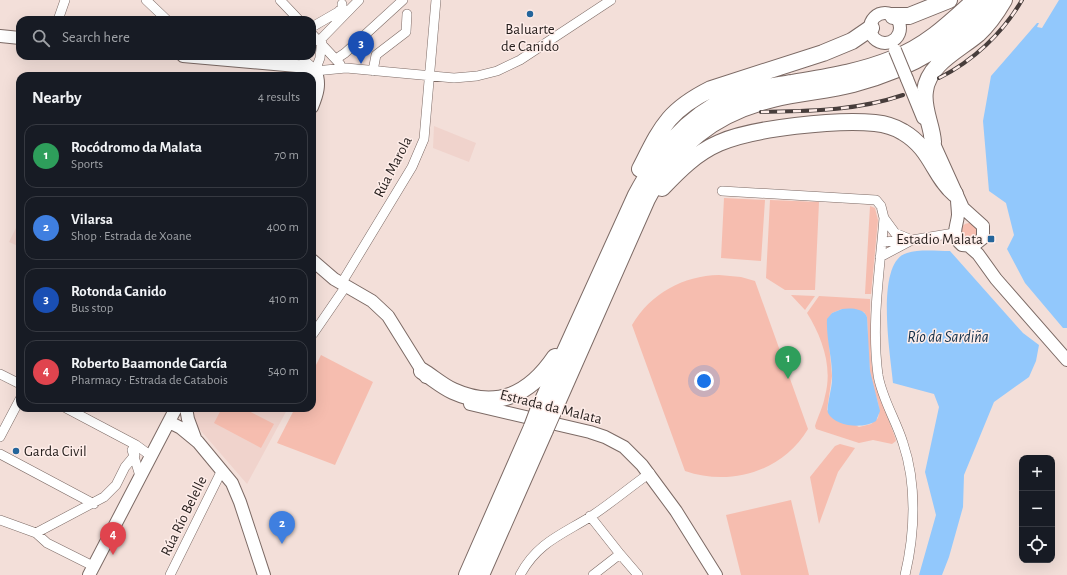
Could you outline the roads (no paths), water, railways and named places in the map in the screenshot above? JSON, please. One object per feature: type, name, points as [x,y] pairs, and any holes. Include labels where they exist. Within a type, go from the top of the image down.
[{"type":"highway","points":[[894,16],[909,16],[949,0]]},
{"type":"highway","points":[[545,413],[569,340],[606,259],[636,195],[651,168],[671,140],[703,113],[731,96],[772,86],[867,68],[893,59],[923,43],[943,29],[975,0]]},
{"type":"highway","points":[[467,575],[623,255],[658,177],[680,151],[707,126],[738,109],[774,98],[852,84],[895,70],[928,55],[965,27],[991,0]]},
{"type":"highway","points":[[933,142],[933,132],[925,104],[925,90],[928,80],[933,71],[978,33],[1004,0]]},
{"type":"highway","points":[[606,259],[613,234],[639,171],[657,135],[669,118],[682,106],[711,89],[824,53],[852,41],[871,28]]},
{"type":"highway","points":[[623,255],[631,244],[660,191],[678,171],[696,156],[719,143],[744,134],[845,122],[876,123],[891,126],[913,138],[924,149],[945,183],[956,196]]},
{"type":"highway","points":[[422,371],[451,390],[475,398],[488,399],[511,396],[533,384],[569,340]]},
{"type":"highway","points":[[481,575],[538,428]]},
{"type":"main road","points":[[893,46],[900,32],[899,23],[894,16],[880,14],[873,20],[871,33],[877,40],[893,46],[956,196],[963,208],[983,226],[984,261]]},
{"type":"main road","points":[[0,36],[16,38]]},
{"type":"main road","points":[[284,60],[315,71]]},
{"type":"main road","points":[[316,74],[319,82],[316,93]]},
{"type":"main road","points":[[956,196],[956,228],[958,242],[970,247],[984,261],[996,279],[1067,360]]},
{"type":"main road","points":[[956,228],[964,218],[973,218]]},
{"type":"main road","points":[[970,247],[976,245],[983,238]]},
{"type":"main road","name":"Estrada da Malata","points":[[316,263],[344,285],[372,301],[388,316],[397,328],[422,371],[435,387],[455,399],[578,429],[604,437],[632,454],[650,473],[716,575]]},
{"type":"main road","points":[[173,414],[187,414],[198,442]]},
{"type":"main road","points":[[173,414],[181,428],[198,442],[232,484],[240,502],[264,575]]},
{"type":"main road","points":[[91,570],[173,414]]},
{"type":"street","points":[[59,16],[64,0]]},
{"type":"street","points":[[146,0],[163,16]]},
{"type":"street","points":[[280,0],[295,16]]},
{"type":"street","points":[[336,59],[342,56],[403,0]]},
{"type":"street","points":[[304,60],[315,71],[346,68],[454,78],[476,76],[507,67],[520,60],[611,0]]},
{"type":"street","name":"Rúa Marola","points":[[316,329],[344,285],[412,167],[424,140],[435,1]]},
{"type":"street","points":[[341,2],[347,7],[356,3]]},
{"type":"street","points":[[316,25],[338,12],[342,8],[341,2]]},
{"type":"street","points":[[315,71],[320,58],[321,45],[324,35],[356,3]]},
{"type":"street","points":[[373,70],[376,54],[406,32],[407,14]]},
{"type":"street","points":[[316,39],[346,68]]},
{"type":"street","points":[[722,192],[876,200],[881,206],[884,218],[875,323],[878,376],[882,390],[906,450],[912,492],[911,540],[904,575]]},
{"type":"street","points":[[884,218],[895,233],[912,240]]},
{"type":"street","points":[[882,242],[912,240],[956,228]]},
{"type":"street","points":[[880,257],[912,240]]},
{"type":"street","points":[[0,374],[16,382]]},
{"type":"street","points":[[0,437],[16,407]]},
{"type":"street","points":[[74,412],[123,438],[151,456]]},
{"type":"street","points":[[123,438],[135,455],[140,476]]},
{"type":"street","points":[[0,454],[94,504]]},
{"type":"street","points":[[36,533],[94,504],[116,485],[125,467],[135,455]]},
{"type":"street","name":"Rúa Río Belelle","points":[[170,575],[222,470]]},
{"type":"street","points":[[520,575],[528,560],[547,542],[590,516],[650,473]]},
{"type":"street","points":[[590,516],[638,575]]},
{"type":"street","points":[[0,520],[36,533],[47,543],[91,570]]},
{"type":"street","points":[[593,575],[620,554]]},
{"type":"water","points":[[1059,0],[1067,0],[1067,328],[1063,328],[1025,283],[1007,249],[1014,235],[1006,203],[989,191],[983,121],[991,76],[1037,23],[1039,23],[1037,27],[1042,28]]},
{"type":"water","name":"Río da Sardiña","points":[[922,251],[950,251],[1023,333],[1039,345],[1036,361],[1029,377],[994,402],[964,475],[963,507],[949,557],[942,575],[919,575],[936,515],[925,472],[939,407],[934,394],[893,383],[888,333],[888,291],[891,274],[897,260],[907,253]]},
{"type":"water","points":[[842,309],[860,310],[867,317],[870,371],[880,411],[876,421],[871,424],[857,426],[843,424],[832,418],[828,413],[832,384],[832,365],[827,319],[832,313]]},
{"type":"railway","points":[[939,78],[964,63],[986,45],[1006,24],[1022,0]]},
{"type":"railway","points":[[761,112],[850,107],[903,95]]},
{"type":"place","name":"Baluarte de Canido","points":[[530,14]]},
{"type":"place","name":"Rotonda Canido","points":[[361,64]]},
{"type":"place","name":"Estadio Malata","points":[[991,239]]},
{"type":"place","name":"Rocódromo da Malata","points":[[788,379]]},
{"type":"place","name":"Garda Civil","points":[[16,451]]},
{"type":"place","name":"Vilarsa","points":[[282,544]]},
{"type":"place","name":"Roberto Baamonde García","points":[[113,555]]}]
